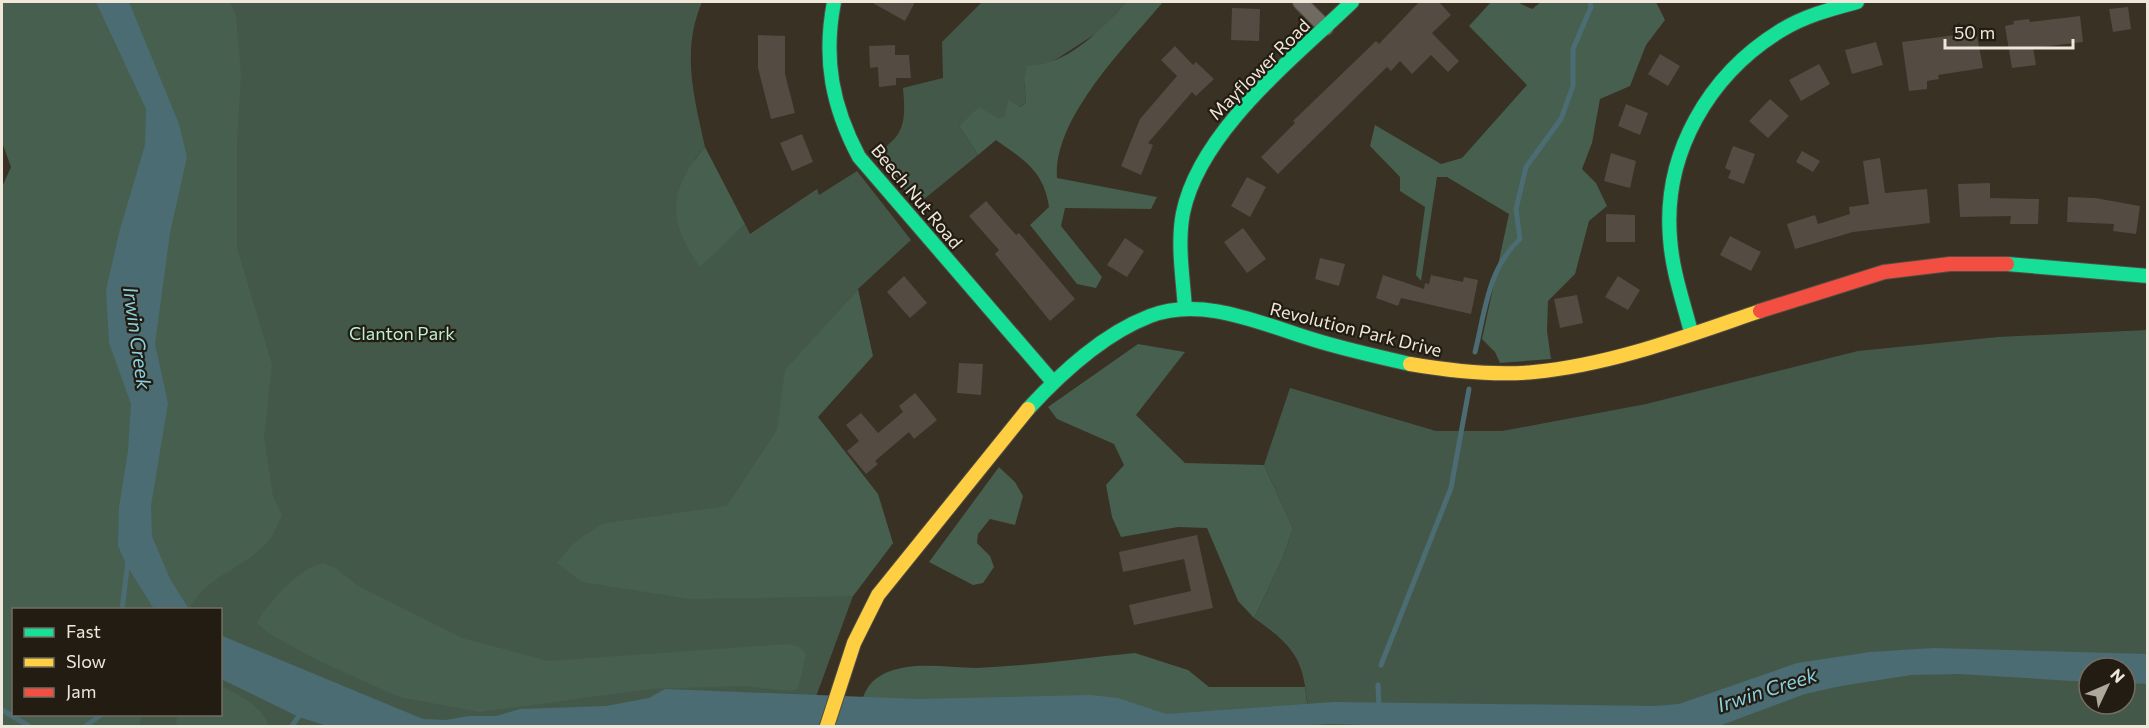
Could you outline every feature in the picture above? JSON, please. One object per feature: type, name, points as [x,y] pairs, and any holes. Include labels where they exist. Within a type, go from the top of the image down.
[{"type":"street","name":"Beech Nut Road","points":[[834,2],[827,46],[828,76],[834,105],[845,132],[860,157],[1053,382]]},
{"type":"street","points":[[1300,2],[1326,28]]},
{"type":"street","name":"Mayflower Road","points":[[1185,309],[1181,247],[1183,215],[1189,187],[1201,160],[1226,124],[1352,2]]},
{"type":"street","points":[[1691,332],[1678,287],[1669,224],[1677,168],[1694,120],[1733,67],[1756,45],[1796,20],[1825,8],[1857,2]]},
{"type":"street","name":"Revolution Park Drive","points":[[827,726],[863,619],[878,595],[1012,427],[1053,382],[1088,353],[1134,323],[1163,312],[1185,309],[1215,310],[1422,367],[1488,373],[1533,372],[1577,365],[1691,332],[1838,284],[1884,272],[1944,264],[1981,262],[2148,276]]},
{"type":"green space","points":[[2,2],[230,2],[236,16],[241,74],[237,142],[237,248],[272,365],[264,438],[273,496],[282,515],[275,531],[260,550],[206,588],[191,608],[12,608],[12,716],[142,716],[139,726],[2,726],[2,187],[11,167],[2,142]]},
{"type":"green space","name":"Clanton Park","points":[[105,2],[702,2],[692,38],[691,56],[694,92],[705,147],[695,159],[734,234],[745,224],[750,234],[817,189],[819,195],[857,171],[911,240],[858,289],[785,371],[893,543],[853,596],[814,702],[808,726],[2,726],[2,195]]},
{"type":"green space","points":[[982,2],[1126,2],[1100,31],[1024,80],[1026,103],[999,120],[979,108],[959,126],[978,155],[917,205],[875,154],[892,141],[901,127],[904,110],[903,88],[943,78],[942,42]]},
{"type":"green space","points":[[1126,2],[1163,2],[1112,61],[1079,108],[1067,131],[1059,155],[1057,178],[1157,197],[1151,209],[1065,208],[1061,226],[1102,277],[1096,288],[1077,284],[1030,225],[1049,207],[1043,184],[1037,175],[1024,160],[996,140],[978,155],[959,126],[979,107],[999,119],[1005,116],[1008,100],[1020,107],[1026,103],[1024,80],[1027,66],[1056,60],[1069,53],[1094,35]]},
{"type":"green space","points":[[1491,2],[1517,2],[1532,9],[1541,2],[1656,2],[1665,20],[1646,45],[1630,86],[1600,99],[1592,143],[1582,169],[1596,183],[1607,206],[1589,221],[1575,274],[1548,301],[1547,331],[1551,359],[1500,363],[1495,352],[1482,339],[1509,214],[1447,177],[1437,177],[1421,281],[1416,275],[1425,207],[1400,191],[1400,177],[1370,146],[1375,125],[1441,164],[1462,158],[1527,85],[1469,26]]},
{"type":"green space","points":[[705,147],[745,224],[700,267],[682,235],[677,220],[676,206],[684,177]]},
{"type":"green space","points":[[858,289],[873,356],[818,417],[878,494],[893,543],[853,596],[690,599],[582,582],[557,563],[573,544],[601,524],[727,506],[777,430],[785,370]]},
{"type":"green space","points":[[2147,330],[2147,726],[1310,726],[1306,689],[1299,663],[1284,642],[1254,618],[1282,560],[1293,528],[1264,465],[1290,388],[1436,431],[1502,431],[1646,404],[1858,351],[1998,337]]},
{"type":"green space","points":[[1138,344],[1185,352],[1136,415],[1185,463],[1264,465],[1293,528],[1282,560],[1254,618],[1238,601],[1207,528],[1178,527],[1121,537],[1112,517],[1106,485],[1124,465],[1114,444],[1057,419],[1048,407]]},
{"type":"green space","points":[[999,467],[1015,482],[1023,496],[1015,525],[990,519],[978,534],[977,543],[990,556],[994,567],[983,583],[973,585],[929,562]]},
{"type":"green space","points":[[324,563],[337,569],[358,586],[462,638],[548,661],[788,644],[799,647],[806,654],[798,689],[790,691],[743,686],[650,689],[480,712],[399,697],[315,659],[270,634],[257,623],[269,605],[295,578]]},
{"type":"green space","points":[[1135,653],[1188,670],[1209,687],[1305,687],[1310,726],[855,726],[868,687],[877,678],[900,668],[912,666],[996,667]]},
{"type":"green space","points":[[222,687],[255,707],[269,726],[176,726],[177,716],[222,716]]},
{"type":"water","name":"Irwin Creek","points":[[96,2],[129,2],[179,124],[187,157],[170,233],[155,344],[168,403],[151,506],[152,536],[170,579],[188,608],[153,608],[127,566],[118,546],[119,507],[128,451],[131,404],[109,343],[106,290],[120,229],[145,145],[146,109]]},
{"type":"water","name":"Irwin Creek","points":[[222,636],[423,719],[446,720],[469,716],[496,716],[520,709],[606,706],[649,698],[665,689],[917,699],[1091,695],[1118,698],[1166,714],[1334,702],[1655,706],[1679,704],[1797,663],[1870,652],[1934,648],[2147,654],[2148,684],[2137,684],[2137,656],[2077,656],[2077,681],[1959,674],[1911,675],[1805,694],[1719,726],[1333,724],[1286,726],[327,726],[299,717],[222,679]]},
{"type":"building","points":[[871,2],[915,2],[905,21]]},
{"type":"building","points":[[1419,2],[1439,2],[1451,15],[1432,33],[1459,61],[1448,72],[1431,55],[1412,74],[1400,61],[1391,71],[1387,67],[1278,174],[1261,157],[1295,123],[1293,121],[1376,41],[1379,44]]},
{"type":"building","points":[[2128,7],[2131,29],[2113,32],[2109,9]]},
{"type":"building","points":[[1232,8],[1260,9],[1259,41],[1231,40]]},
{"type":"building","points":[[2080,16],[2083,42],[2033,48],[2036,65],[2012,68],[2005,26],[2014,24],[2013,21],[2029,19],[2030,22]]},
{"type":"building","points":[[1976,30],[1983,68],[1938,75],[1939,79],[1927,81],[1927,89],[1909,91],[1902,42]]},
{"type":"building","points":[[758,35],[785,36],[785,74],[795,113],[771,119],[758,68]]},
{"type":"building","points":[[1876,42],[1883,65],[1852,74],[1845,50]]},
{"type":"building","points":[[895,45],[895,55],[909,55],[911,78],[896,78],[896,85],[879,87],[878,67],[870,68],[869,46]]},
{"type":"building","points":[[1175,46],[1193,65],[1196,62],[1214,79],[1196,96],[1192,92],[1148,143],[1153,145],[1141,175],[1121,166],[1140,119],[1177,76],[1161,60]]},
{"type":"building","points":[[1660,54],[1680,66],[1668,86],[1648,74]]},
{"type":"building","points":[[1819,64],[1830,84],[1801,101],[1789,80]]},
{"type":"building","points":[[1770,99],[1789,116],[1768,138],[1749,121]]},
{"type":"building","points":[[1626,104],[1648,113],[1640,135],[1618,126]]},
{"type":"building","points":[[802,134],[813,162],[792,171],[780,143]]},
{"type":"building","points":[[1733,146],[1755,154],[1744,184],[1728,178],[1731,171],[1725,168]]},
{"type":"building","points":[[1802,151],[1820,161],[1813,172],[1796,162]]},
{"type":"building","points":[[1611,153],[1636,161],[1630,188],[1604,181]]},
{"type":"building","points":[[1880,158],[1885,193],[1927,189],[1930,223],[1853,232],[1795,249],[1787,224],[1815,215],[1818,224],[1850,214],[1849,207],[1869,204],[1863,161]]},
{"type":"building","points":[[1247,177],[1266,187],[1250,217],[1231,206]]},
{"type":"building","points":[[1990,183],[1990,198],[2039,199],[2038,224],[2010,224],[2011,216],[1960,217],[1958,184]]},
{"type":"building","points":[[2068,197],[2095,198],[2140,206],[2136,234],[2113,231],[2114,224],[2067,222]]},
{"type":"building","points":[[986,201],[1016,235],[1019,233],[1075,299],[1050,321],[995,254],[999,250],[969,216]]},
{"type":"building","points":[[1606,214],[1635,215],[1635,242],[1606,242]]},
{"type":"building","points":[[1243,228],[1266,259],[1247,273],[1224,242]]},
{"type":"building","points":[[1730,236],[1761,252],[1751,271],[1720,255]]},
{"type":"building","points":[[1125,238],[1144,251],[1127,277],[1107,265]]},
{"type":"building","points":[[1320,258],[1345,264],[1339,286],[1315,279]]},
{"type":"building","points":[[1383,275],[1424,289],[1425,283],[1429,284],[1431,275],[1463,282],[1464,277],[1478,280],[1471,314],[1401,298],[1398,306],[1376,298]]},
{"type":"building","points":[[904,276],[927,303],[910,318],[887,292]]},
{"type":"building","points":[[1618,276],[1640,290],[1628,310],[1605,297]]},
{"type":"building","points":[[1577,295],[1583,323],[1560,328],[1554,299]]},
{"type":"building","points":[[959,363],[983,364],[981,395],[957,393]]},
{"type":"building","points":[[915,393],[937,420],[914,439],[909,432],[875,461],[878,464],[866,474],[847,451],[859,441],[846,425],[861,413],[878,433],[903,412],[899,406]]},
{"type":"building","points":[[1197,535],[1213,608],[1134,625],[1129,605],[1191,591],[1184,559],[1123,572],[1119,552]]},
{"type":"waterway","points":[[1475,352],[1494,277],[1509,251],[1520,239],[1516,209],[1526,167],[1561,119],[1573,86],[1573,49],[1591,7],[1590,2]]},
{"type":"waterway","points":[[1381,665],[1451,488],[1469,389]]},
{"type":"waterway","points":[[122,608],[128,560]]},
{"type":"waterway","points":[[1378,685],[1379,707]]},
{"type":"waterway","points":[[2,710],[12,716]]},
{"type":"waterway","points":[[292,726],[301,713]]},
{"type":"waterway","points":[[12,716],[29,726]]},
{"type":"waterway","points":[[86,726],[99,716]]},
{"type":"traffic: fast","points":[[834,2],[829,43],[832,82],[842,119],[859,157],[1053,382]]},
{"type":"traffic: fast","points":[[1185,309],[1180,249],[1181,225],[1193,183],[1208,153],[1228,125],[1252,98],[1352,2]]},
{"type":"traffic: fast","points":[[1691,332],[1673,262],[1670,207],[1674,176],[1683,147],[1696,119],[1712,93],[1755,49],[1798,21],[1857,2]]},
{"type":"traffic: fast","points":[[2007,264],[2148,276]]},
{"type":"traffic: fast","points":[[1028,409],[1084,355],[1133,324],[1171,310],[1192,309],[1235,315],[1329,344],[1410,364]]},
{"type":"traffic: slow","points":[[1410,364],[1488,373],[1519,373],[1563,368],[1648,348],[1760,311]]},
{"type":"traffic: slow","points":[[827,726],[854,643],[878,595],[1028,409]]},
{"type":"traffic: jam","points":[[1760,311],[1884,272],[1950,264],[2007,264]]}]
